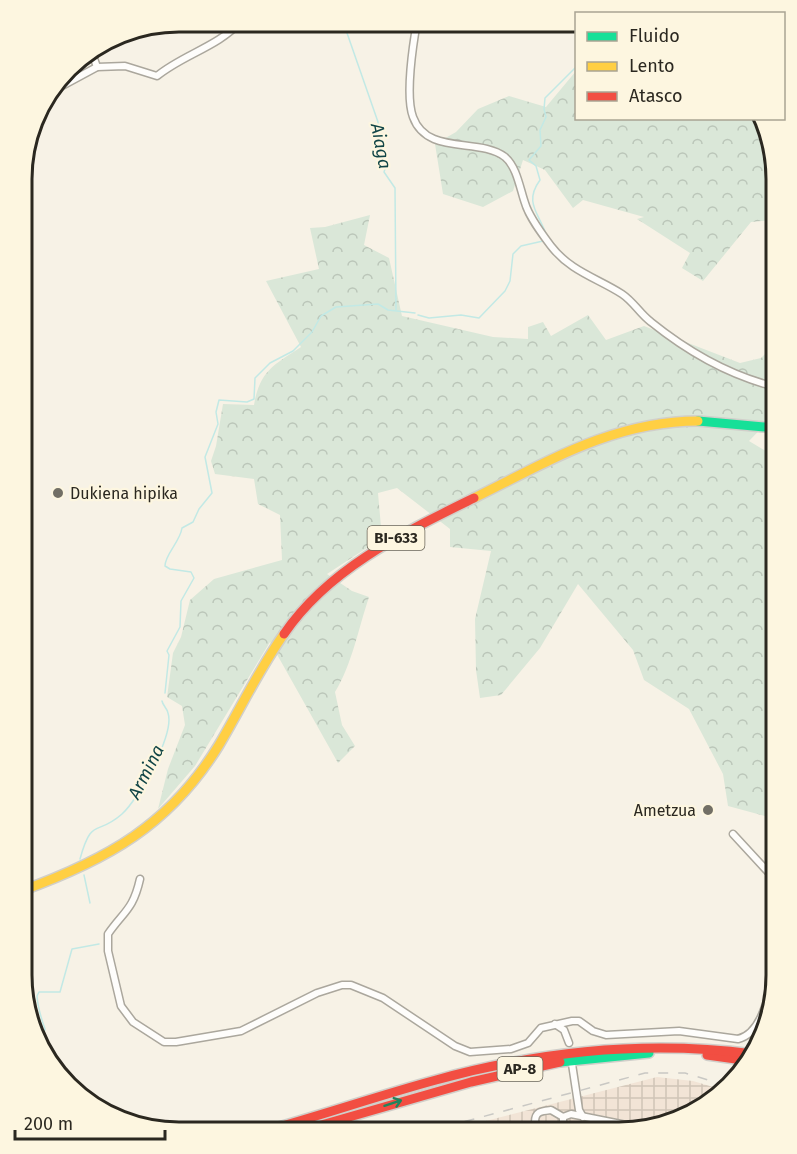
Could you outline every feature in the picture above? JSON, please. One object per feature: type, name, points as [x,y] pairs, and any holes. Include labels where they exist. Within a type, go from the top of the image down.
[{"type":"main road","name":"BI-633","points":[[32,887],[102,859],[131,841],[172,806],[196,779],[218,747],[289,627],[326,586],[364,557],[563,452],[610,434],[679,421],[745,423],[766,426]]},
{"type":"main road","points":[[745,423],[766,426]]},
{"type":"main road","name":"AP-8","points":[[295,1122],[463,1073],[572,1051],[680,1046],[743,1053]]},
{"type":"main road","name":"AP-8","points":[[333,1122],[477,1079],[579,1058],[681,1053],[739,1060]]},
{"type":"main road","points":[[336,1122],[347,1118]]},
{"type":"street","points":[[67,83],[97,67],[125,66],[157,76],[168,66],[228,36],[231,32]]},
{"type":"street","points":[[416,32],[411,63],[412,116],[424,132],[439,141],[493,150],[507,158],[525,204],[562,259],[574,269],[629,299],[649,321],[692,352],[766,384]]},
{"type":"street","points":[[94,58],[97,67]]},
{"type":"street","points":[[733,834],[765,869]]},
{"type":"street","points":[[140,879],[136,896],[128,912],[108,934],[108,951],[120,1006],[133,1022],[164,1042],[241,1031],[317,993],[342,985],[351,985],[383,998],[455,1046],[470,1052],[493,1052],[522,1045],[541,1028],[572,1021],[579,1021],[593,1031],[606,1035],[679,1031],[738,1039],[746,1038],[758,1022]]},
{"type":"street","points":[[564,1030],[572,1021]]},
{"type":"street","points":[[555,1024],[564,1030],[568,1043]]},
{"type":"street","points":[[572,1064],[583,1117]]},
{"type":"street","points":[[564,1122],[579,1103]]},
{"type":"street","points":[[536,1122],[535,1117],[541,1111],[551,1110],[567,1116],[609,1122]]},
{"type":"shaded area","points":[[657,1077],[693,1081],[714,1087],[684,1107],[666,1115],[638,1121],[482,1122]]},
{"type":"green space","points":[[575,72],[575,120],[753,120],[764,159],[766,221],[751,222],[703,281],[682,268],[690,253],[637,219],[644,217],[583,200],[573,208],[545,170],[523,160],[513,191],[483,207],[443,194],[435,144],[456,132],[478,109],[509,96],[546,107]]},
{"type":"green space","points":[[370,215],[364,245],[389,258],[402,316],[493,337],[528,339],[528,327],[543,322],[551,336],[588,315],[606,340],[644,326],[740,363],[761,358],[766,353],[766,424],[749,441],[766,451],[765,816],[728,806],[723,774],[689,709],[644,680],[633,650],[578,584],[540,648],[501,695],[480,698],[476,670],[475,619],[491,551],[450,547],[450,529],[397,488],[378,493],[382,538],[327,574],[352,591],[369,597],[350,658],[335,692],[342,725],[355,746],[338,763],[270,642],[195,766],[158,809],[168,769],[185,725],[182,706],[167,697],[173,653],[181,637],[190,600],[214,579],[282,560],[280,515],[258,504],[254,479],[215,474],[211,461],[216,446],[223,404],[254,405],[264,376],[276,364],[301,347],[266,281],[319,269],[310,228],[325,227]]},
{"type":"waterway","name":"Aiaga","points":[[346,32],[378,122],[379,142],[384,151],[386,166],[384,172],[395,188],[396,310]]},
{"type":"waterway","name":"Armina","points":[[546,234],[533,201],[535,188],[540,180],[536,166],[529,160],[541,146],[540,130],[546,117],[545,98],[575,68]]},
{"type":"waterway","name":"Armina","points":[[418,315],[429,318],[461,315],[479,318],[505,291],[510,281],[513,254],[521,246],[543,241]]},
{"type":"waterway","name":"Armina","points":[[165,693],[169,655],[167,651],[180,627],[181,601],[194,578],[191,572],[165,566],[182,528],[193,522],[199,509],[212,493],[205,457],[218,424],[216,412],[219,400],[247,402],[254,399],[255,378],[270,363],[293,351],[312,332],[321,316],[336,307],[378,304],[388,310],[415,313]]},
{"type":"waterway","name":"Armina","points":[[80,859],[88,837],[96,829],[113,821],[129,807],[154,766],[169,723],[162,701]]},
{"type":"waterway","name":"Armina","points":[[84,875],[90,903]]},
{"type":"waterway","name":"Armina","points":[[44,1033],[45,1029],[37,996],[39,992],[60,992],[72,949],[99,944]]},
{"type":"railway","points":[[463,1122],[645,1073],[685,1073],[718,1083]]},
{"type":"traffic: fast","points":[[698,421],[766,427]]},
{"type":"traffic: fast","points":[[560,1062],[649,1053]]},
{"type":"traffic: slow","points":[[474,498],[555,458],[609,436],[667,423],[698,421]]},
{"type":"traffic: slow","points":[[32,887],[109,852],[157,818],[179,797],[200,773],[219,745],[284,634]]},
{"type":"traffic: jam","points":[[284,634],[302,611],[346,571],[395,539],[474,498]]},
{"type":"traffic: jam","points":[[295,1122],[436,1080],[554,1055],[633,1048],[673,1048],[743,1053]]},
{"type":"traffic: jam","points":[[707,1055],[739,1059]]},
{"type":"traffic: jam","points":[[332,1122],[471,1082],[560,1062]]},
{"type":"place","name":"Dukiena hipika","points":[[58,493]]},
{"type":"place","name":"Ametzua","points":[[708,810]]}]
